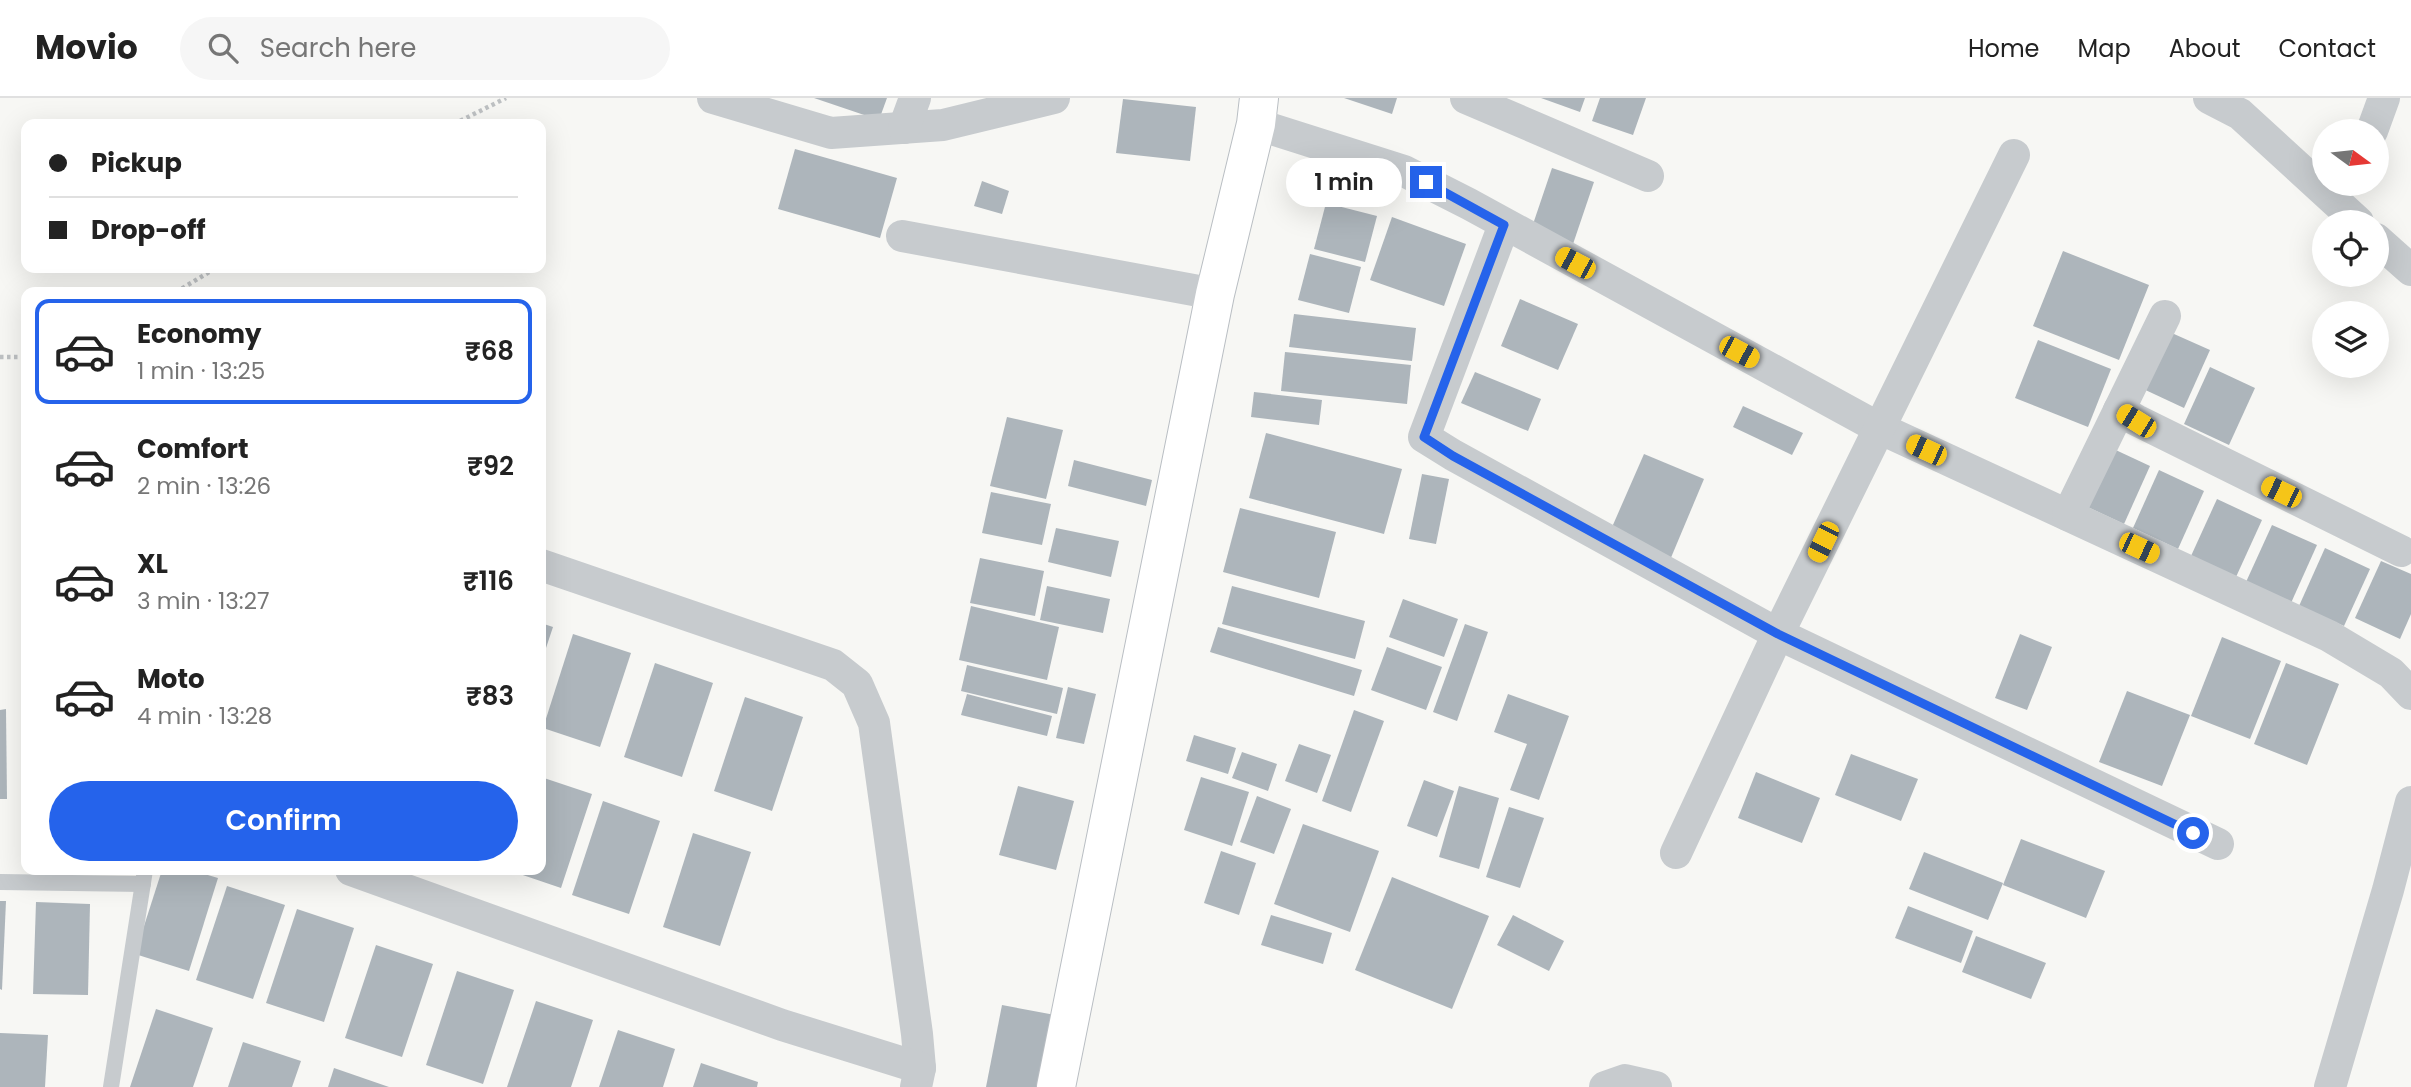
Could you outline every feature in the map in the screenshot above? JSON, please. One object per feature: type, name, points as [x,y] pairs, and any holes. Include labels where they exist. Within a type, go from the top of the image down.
[{"type":"street","points":[[713,98],[831,133],[943,125],[1055,98]]},
{"type":"street","points":[[904,128],[915,98]]},
{"type":"street","points":[[1466,98],[1648,176]]},
{"type":"street","points":[[2209,98],[2240,114],[2347,203]]},
{"type":"street","points":[[2377,119],[2385,98]]},
{"type":"street","points":[[1056,1087],[1215,294],[1257,111],[1404,171],[1879,428],[2329,636],[2391,673],[2411,694]]},
{"type":"street","points":[[1676,853],[1778,634],[2014,155]]},
{"type":"street","points":[[1504,225],[1424,437],[1453,456],[1778,634],[2218,844]]},
{"type":"street","points":[[902,236],[1215,294]]},
{"type":"street","points":[[2389,251],[2411,270]]},
{"type":"street","points":[[2068,515],[2165,316]]},
{"type":"street","points":[[2119,410],[2136,421],[2401,551]]},
{"type":"street","points":[[365,875],[769,1020],[918,1078],[917,1034],[874,723],[857,684],[833,665],[546,567]]},
{"type":"street","points":[[2329,1087],[2388,890],[2411,802]]},
{"type":"street","points":[[1605,1087],[1625,1080],[1656,1087]]},
{"type":"lane","points":[[0,882],[144,877],[111,1087]]},
{"type":"path","points":[[464,119],[506,98]]},
{"type":"path","points":[[184,287],[208,273]]},
{"type":"path","points":[[0,357],[21,358]]},
{"type":"building","points":[[814,98],[887,98],[879,120]]},
{"type":"building","points":[[1344,98],[1397,98],[1392,114]]},
{"type":"building","points":[[1541,98],[1585,98],[1580,112]]},
{"type":"building","points":[[1600,98],[1646,98],[1633,135],[1592,121]]},
{"type":"building","points":[[1123,99],[1196,107],[1190,161],[1116,153]]},
{"type":"building","points":[[795,149],[897,178],[880,238],[778,209]]},
{"type":"building","points":[[1552,168],[1594,182],[1572,247],[1530,233]]},
{"type":"building","points":[[982,181],[1009,191],[1002,214],[974,206]]},
{"type":"building","points":[[1326,203],[1377,216],[1365,262],[1314,249]]},
{"type":"building","points":[[1392,217],[1466,244],[1444,306],[1370,280]]},
{"type":"building","points":[[2063,251],[2149,285],[2119,360],[2033,326]]},
{"type":"building","points":[[1310,254],[1361,267],[1349,313],[1298,300]]},
{"type":"building","points":[[1520,299],[1578,324],[1558,370],[1501,346]]},
{"type":"building","points":[[1294,314],[1416,328],[1412,361],[1289,347]]},
{"type":"building","points":[[2165,330],[2210,350],[2184,408],[2139,387]]},
{"type":"building","points":[[2038,340],[2111,369],[2088,427],[2015,398]]},
{"type":"building","points":[[1285,352],[1411,365],[1407,404],[1281,391]]},
{"type":"building","points":[[2210,367],[2255,388],[2229,445],[2184,424]]},
{"type":"building","points":[[1475,372],[1541,399],[1528,431],[1461,403]]},
{"type":"building","points":[[1254,392],[1322,400],[1319,425],[1251,417]]},
{"type":"building","points":[[1743,406],[1803,433],[1792,455],[1733,427]]},
{"type":"building","points":[[1007,417],[1063,430],[1046,499],[990,486]]},
{"type":"building","points":[[1266,433],[1402,469],[1384,534],[1249,498]]},
{"type":"building","points":[[2105,445],[2150,466],[2124,524],[2079,503]]},
{"type":"building","points":[[1644,454],[1704,479],[1670,560],[1609,534]]},
{"type":"building","points":[[1074,460],[1152,480],[1146,506],[1068,486]]},
{"type":"building","points":[[2159,470],[2204,491],[2178,549],[2133,528]]},
{"type":"building","points":[[1422,474],[1449,479],[1436,544],[1409,539]]},
{"type":"building","points":[[991,492],[1051,504],[1042,545],[982,533]]},
{"type":"building","points":[[2217,499],[2262,520],[2236,577],[2191,556]]},
{"type":"building","points":[[1240,508],[1336,532],[1319,598],[1223,572]]},
{"type":"building","points":[[2272,525],[2317,545],[2291,603],[2246,582]]},
{"type":"building","points":[[1056,528],[1119,541],[1111,577],[1048,562]]},
{"type":"building","points":[[2325,548],[2370,569],[2344,626],[2299,606]]},
{"type":"building","points":[[980,558],[1044,571],[1035,616],[970,603]]},
{"type":"building","points":[[2381,561],[2411,574],[2411,614],[2400,639],[2355,618]]},
{"type":"building","points":[[1047,586],[1110,599],[1103,633],[1040,620]]},
{"type":"building","points":[[1232,586],[1365,621],[1355,659],[1222,624]]},
{"type":"building","points":[[1403,599],[1458,619],[1444,657],[1389,637]]},
{"type":"building","points":[[971,606],[1059,627],[1047,680],[959,660]]},
{"type":"building","points":[[1465,624],[1488,632],[1457,721],[1433,712]]},
{"type":"building","points":[[546,625],[553,627],[546,648]]},
{"type":"building","points":[[1218,627],[1362,670],[1354,696],[1210,652]]},
{"type":"building","points":[[573,634],[631,653],[600,747],[546,729],[546,719]]},
{"type":"building","points":[[2020,634],[2052,647],[2027,710],[1995,698]]},
{"type":"building","points":[[2222,637],[2281,661],[2250,739],[2191,716]]},
{"type":"building","points":[[1387,647],[1442,667],[1426,710],[1371,690]]},
{"type":"building","points":[[655,663],[713,683],[682,777],[624,757]]},
{"type":"building","points":[[2286,663],[2339,684],[2307,765],[2254,744]]},
{"type":"building","points":[[967,665],[1063,688],[1057,714],[961,691]]},
{"type":"building","points":[[1068,687],[1096,694],[1084,744],[1056,738]]},
{"type":"building","points":[[2127,691],[2190,715],[2162,786],[2099,762]]},
{"type":"building","points":[[967,694],[1052,716],[1047,736],[961,715]]},
{"type":"building","points":[[1508,694],[1569,716],[1539,800],[1510,790],[1527,744],[1494,732]]},
{"type":"building","points":[[745,697],[803,717],[772,811],[714,791]]},
{"type":"building","points":[[6,709],[7,799],[0,799],[0,710]]},
{"type":"building","points":[[1354,710],[1384,721],[1351,812],[1322,801]]},
{"type":"building","points":[[1194,735],[1236,748],[1228,774],[1186,761]]},
{"type":"building","points":[[1299,744],[1331,755],[1317,793],[1285,781]]},
{"type":"building","points":[[1242,752],[1277,764],[1268,791],[1232,778]]},
{"type":"building","points":[[1851,754],[1918,779],[1901,821],[1835,795]]},
{"type":"building","points":[[1756,772],[1820,798],[1802,843],[1738,818]]},
{"type":"building","points":[[1201,777],[1249,792],[1232,846],[1184,830]]},
{"type":"building","points":[[546,779],[592,794],[561,888],[523,875],[546,875]]},
{"type":"building","points":[[1424,780],[1454,791],[1437,837],[1407,826]]},
{"type":"building","points":[[1018,786],[1074,801],[1056,870],[999,855]]},
{"type":"building","points":[[1459,786],[1499,798],[1479,869],[1439,857]]},
{"type":"building","points":[[1257,796],[1291,809],[1274,854],[1240,842]]},
{"type":"building","points":[[603,801],[660,821],[629,914],[572,895]]},
{"type":"building","points":[[1509,807],[1544,818],[1520,888],[1486,877]]},
{"type":"building","points":[[1303,824],[1379,851],[1350,932],[1274,904]]},
{"type":"building","points":[[693,833],[751,852],[720,946],[663,927]]},
{"type":"building","points":[[2021,839],[2105,871],[2086,918],[2003,885]]},
{"type":"building","points":[[1221,851],[1256,863],[1239,915],[1204,903]]},
{"type":"building","points":[[1924,852],[2003,883],[1988,920],[1909,889]]},
{"type":"building","points":[[160,875],[208,875],[218,878],[189,971],[135,954]]},
{"type":"building","points":[[1392,877],[1489,916],[1452,1009],[1355,970]]},
{"type":"building","points":[[227,886],[285,905],[253,999],[196,980]]},
{"type":"building","points":[[0,901],[6,901],[2,990],[0,989]]},
{"type":"building","points":[[36,902],[90,904],[88,995],[33,994]]},
{"type":"building","points":[[1908,906],[1973,931],[1961,963],[1895,938]]},
{"type":"building","points":[[297,909],[354,928],[324,1022],[266,1003]]},
{"type":"building","points":[[1271,915],[1332,933],[1323,964],[1261,945]]},
{"type":"building","points":[[1513,915],[1564,941],[1549,971],[1497,945]]},
{"type":"building","points":[[1976,936],[2046,963],[2031,999],[1962,972]]},
{"type":"building","points":[[376,945],[433,964],[402,1057],[345,1038]]},
{"type":"building","points":[[457,971],[514,990],[483,1084],[426,1065]]},
{"type":"building","points":[[536,1001],[593,1020],[571,1087],[507,1087]]},
{"type":"building","points":[[1002,1005],[1055,1015],[1042,1087],[986,1087]]},
{"type":"building","points":[[156,1009],[213,1028],[193,1087],[130,1087]]},
{"type":"building","points":[[618,1030],[675,1049],[663,1087],[599,1087]]},
{"type":"building","points":[[0,1033],[48,1035],[45,1087],[0,1087]]},
{"type":"building","points":[[243,1042],[301,1061],[292,1087],[228,1087]]},
{"type":"building","points":[[701,1063],[758,1082],[757,1087],[693,1087]]},
{"type":"building","points":[[334,1068],[389,1087],[328,1087]]},
{"type":"route","points":[[1426,182],[1504,225],[1424,437],[1453,456],[1778,634],[2193,833]]}]
